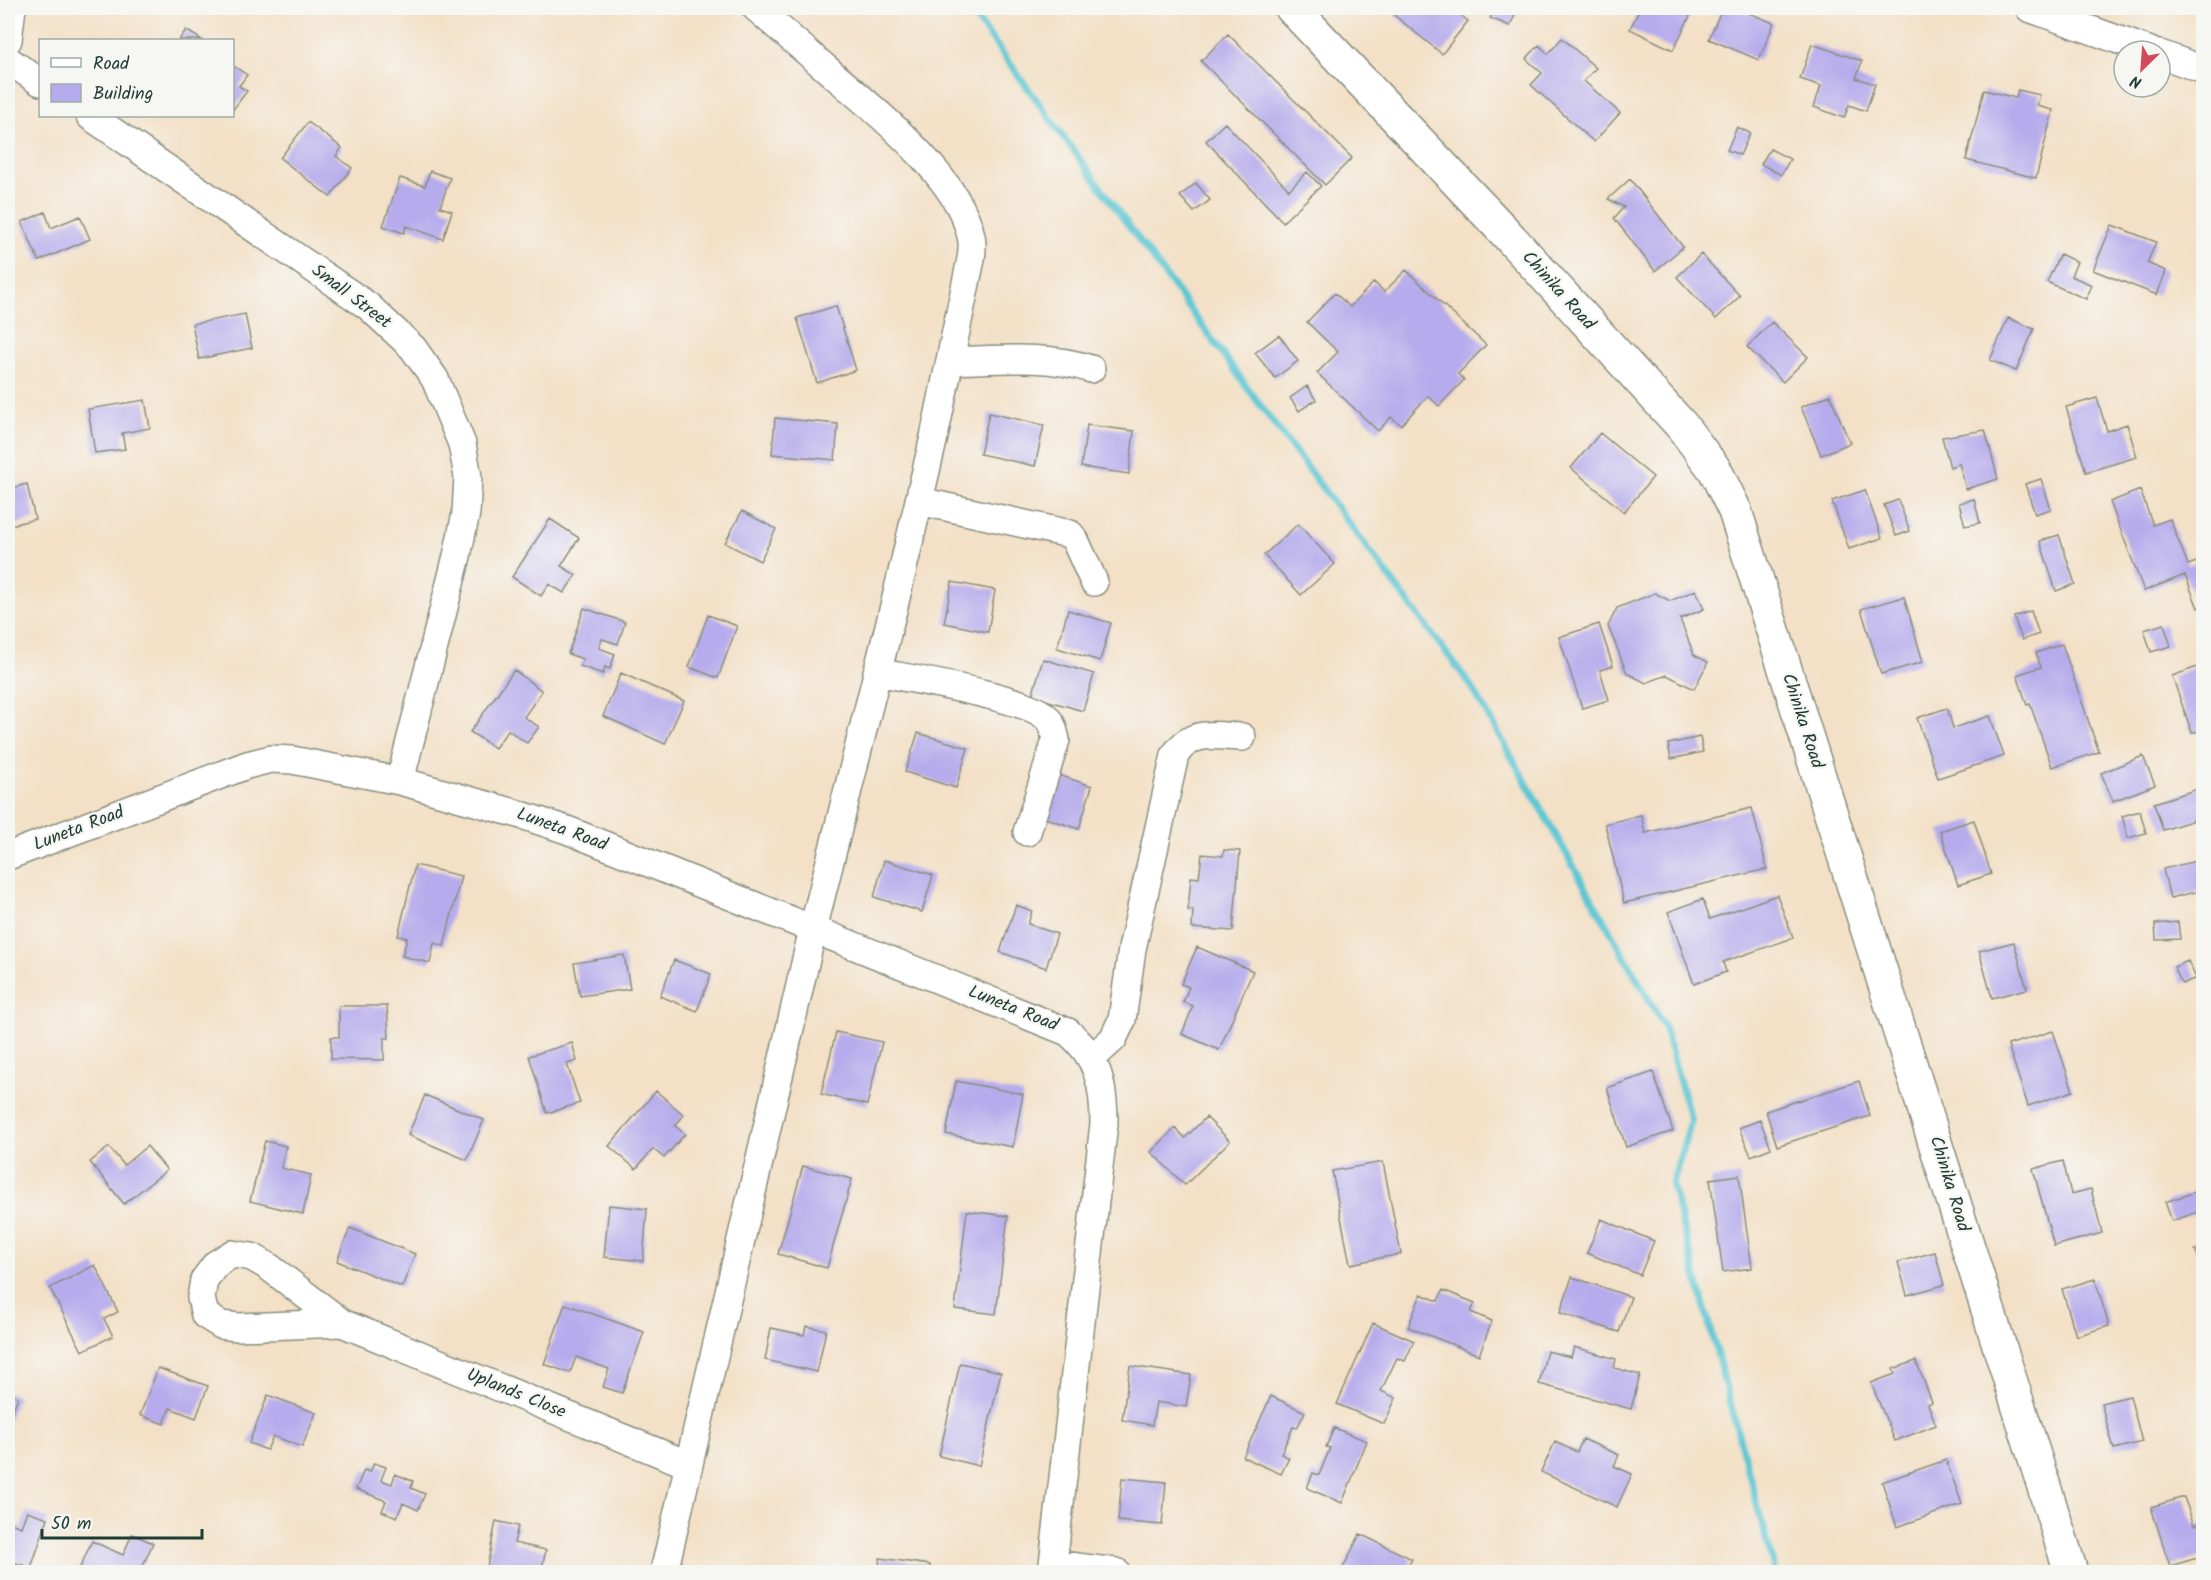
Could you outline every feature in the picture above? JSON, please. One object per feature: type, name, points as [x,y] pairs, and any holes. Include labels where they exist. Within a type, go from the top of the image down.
[{"type":"main road","name":"Chinika Road","points":[[1292,8],[1503,230],[1682,426],[1715,470],[1735,511],[2072,1572]]},
{"type":"street","points":[[8,40],[12,8]]},
{"type":"street","points":[[664,1572],[813,929],[919,501],[951,361],[971,259],[972,237],[967,222],[940,178],[911,144],[870,105],[756,8]]},
{"type":"street","points":[[2029,8],[2116,39]]},
{"type":"street","points":[[2172,58],[2204,70]]},
{"type":"street","points":[[8,60],[39,81]]},
{"type":"street","name":"Small Street","points":[[91,117],[368,306],[413,348],[435,379],[462,444],[468,477],[466,513],[400,781]]},
{"type":"street","points":[[951,361],[1023,360],[1076,364],[1091,369]]},
{"type":"street","points":[[919,501],[1070,534],[1094,582]]},
{"type":"street","points":[[877,672],[1005,699],[1036,710],[1047,718],[1054,729],[1056,740],[1027,832]]},
{"type":"street","points":[[1116,1572],[1052,1568],[1104,1124],[1103,1095],[1092,1058],[1113,1039],[1122,1020],[1132,949],[1175,755],[1181,745],[1199,736],[1242,737]]},
{"type":"street","name":"Luneta Road","points":[[8,856],[223,773],[271,759],[292,760],[400,781],[567,830],[1050,1023],[1082,1043],[1092,1058]]},
{"type":"street","name":"Uplands Close","points":[[342,1323],[238,1327],[221,1325],[205,1316],[201,1298],[204,1280],[216,1264],[232,1254],[252,1257],[269,1267],[342,1323],[689,1465]]},
{"type":"building","points":[[1400,8],[1452,8],[1468,21],[1442,54],[1394,15]]},
{"type":"building","points":[[1495,8],[1518,8],[1510,26],[1490,18]]},
{"type":"building","points":[[1640,8],[1673,8],[1690,16],[1673,50],[1630,29]]},
{"type":"building","points":[[1722,8],[1736,8],[1774,23],[1759,60],[1709,39]]},
{"type":"building","points":[[186,30],[200,39],[180,39]]},
{"type":"building","points":[[1228,34],[1352,158],[1325,185],[1201,61]]},
{"type":"building","points":[[1562,38],[1596,68],[1584,81],[1620,113],[1594,142],[1531,85],[1542,73],[1526,59],[1539,45],[1548,54]]},
{"type":"building","points":[[1812,44],[1862,61],[1856,78],[1875,84],[1866,111],[1849,105],[1844,118],[1814,107],[1821,86],[1800,79]]},
{"type":"building","points":[[234,66],[247,75],[239,86],[247,91],[234,108]]},
{"type":"building","points":[[1984,90],[2016,98],[2018,90],[2040,95],[2037,106],[2053,110],[2036,178],[1966,160]]},
{"type":"building","points":[[308,122],[342,148],[336,156],[352,168],[330,197],[280,158]]},
{"type":"building","points":[[1225,123],[1289,190],[1307,172],[1321,186],[1283,222],[1206,141]]},
{"type":"building","points":[[1737,127],[1750,133],[1740,155],[1727,150]]},
{"type":"building","points":[[1770,149],[1790,159],[1781,175],[1761,164]]},
{"type":"building","points":[[430,171],[450,178],[440,207],[452,211],[443,239],[406,226],[404,233],[383,226],[400,178],[425,186]]},
{"type":"building","points":[[1630,179],[1683,247],[1655,271],[1614,218],[1624,207],[1608,199]]},
{"type":"building","points":[[1196,183],[1210,200],[1194,212],[1180,196]]},
{"type":"building","points":[[45,212],[51,228],[80,216],[90,239],[39,261],[22,222]]},
{"type":"building","points":[[2112,225],[2156,242],[2147,263],[2166,271],[2157,295],[2093,270]]},
{"type":"building","points":[[1701,254],[1740,296],[1716,319],[1677,277]]},
{"type":"building","points":[[2060,254],[2077,262],[2071,276],[2092,285],[2086,299],[2047,282]]},
{"type":"building","points":[[1406,270],[1486,345],[1458,374],[1464,380],[1439,406],[1428,396],[1401,425],[1391,417],[1378,431],[1317,373],[1338,352],[1307,322],[1335,293],[1350,307],[1374,282],[1384,292]]},
{"type":"building","points":[[836,306],[856,370],[817,383],[797,318]]},
{"type":"building","points":[[245,314],[252,348],[199,359],[192,324]]},
{"type":"building","points":[[2008,318],[2034,329],[2016,371],[1990,360]]},
{"type":"building","points":[[1772,322],[1808,357],[1783,382],[1747,347]]},
{"type":"building","points":[[1279,335],[1298,361],[1275,378],[1255,353]]},
{"type":"building","points":[[1307,386],[1316,400],[1299,411],[1290,398]]},
{"type":"building","points":[[1830,395],[1850,443],[1821,455],[1801,407]]},
{"type":"building","points":[[2097,398],[2107,431],[2127,424],[2137,457],[2086,472],[2066,407]]},
{"type":"building","points":[[145,400],[150,428],[122,433],[125,449],[95,453],[88,409]]},
{"type":"building","points":[[989,413],[1044,425],[1035,466],[980,454]]},
{"type":"building","points":[[775,418],[838,424],[835,460],[772,454]]},
{"type":"building","points":[[1087,425],[1134,431],[1129,474],[1081,467]]},
{"type":"building","points":[[1985,430],[1998,479],[1966,489],[1959,463],[1950,467],[1942,437]]},
{"type":"building","points":[[1600,433],[1653,477],[1624,512],[1571,468]]},
{"type":"building","points":[[2041,479],[2051,509],[2035,514],[2025,484]]},
{"type":"building","points":[[27,484],[35,519],[8,526],[8,489]]},
{"type":"building","points":[[1865,490],[1882,538],[1849,549],[1832,501]]},
{"type":"building","points":[[2140,490],[2153,525],[2170,519],[2188,565],[2196,562],[2204,580],[2204,606],[2198,608],[2185,575],[2144,591],[2110,502]]},
{"type":"building","points":[[1974,499],[1980,523],[1965,526],[1959,503]]},
{"type":"building","points":[[1898,500],[1910,531],[1896,536],[1884,505]]},
{"type":"building","points":[[742,511],[776,529],[760,561],[725,543]]},
{"type":"building","points":[[550,519],[579,538],[561,566],[576,575],[564,593],[549,584],[541,596],[512,577]]},
{"type":"building","points":[[1298,524],[1335,564],[1301,595],[1264,555]]},
{"type":"building","points":[[2059,535],[2075,584],[2056,591],[2040,541]]},
{"type":"building","points":[[952,582],[995,590],[988,632],[944,623]]},
{"type":"building","points":[[1696,590],[1704,609],[1680,619],[1694,655],[1708,662],[1694,689],[1667,675],[1646,683],[1627,673],[1608,626],[1617,608],[1655,593],[1670,601]]},
{"type":"building","points":[[1904,597],[1923,662],[1881,674],[1861,609]]},
{"type":"building","points":[[584,608],[625,622],[618,644],[602,639],[599,648],[615,654],[610,669],[605,667],[603,674],[580,666],[583,659],[568,654]]},
{"type":"building","points":[[1068,610],[1111,623],[1100,661],[1057,648]]},
{"type":"building","points":[[2031,611],[2039,634],[2022,640],[2014,617]]},
{"type":"building","points":[[708,615],[737,626],[718,678],[689,667]]},
{"type":"building","points":[[1599,624],[1613,666],[1600,670],[1609,700],[1582,708],[1559,637]]},
{"type":"building","points":[[2164,624],[2171,646],[2151,652],[2144,630]]},
{"type":"building","points":[[2062,644],[2099,752],[2052,767],[2030,704],[2027,705],[2017,675],[2041,667],[2036,653]]},
{"type":"building","points":[[1043,659],[1094,674],[1083,711],[1032,696]]},
{"type":"building","points":[[2200,666],[2204,676],[2204,729],[2192,733],[2172,676]]},
{"type":"building","points":[[514,670],[542,691],[524,717],[539,727],[527,743],[508,730],[495,748],[470,732]]},
{"type":"building","points":[[621,673],[684,701],[665,744],[603,716]]},
{"type":"building","points":[[1947,708],[1953,728],[1990,716],[2004,756],[1938,778],[1917,718]]},
{"type":"building","points":[[918,733],[968,748],[956,788],[905,772]]},
{"type":"building","points":[[1700,737],[1703,752],[1671,759],[1668,744]]},
{"type":"building","points":[[2143,756],[2155,785],[2113,801],[2101,773]]},
{"type":"building","points":[[1052,773],[1092,786],[1079,829],[1039,816]]},
{"type":"building","points":[[2204,787],[2204,817],[2163,830],[2154,803]]},
{"type":"building","points":[[1752,808],[1767,869],[1624,903],[1605,824],[1641,815],[1645,833]]},
{"type":"building","points":[[2140,811],[2146,833],[2128,838],[2122,816]]},
{"type":"building","points":[[1974,820],[1991,874],[1958,885],[1940,831]]},
{"type":"building","points":[[1224,850],[1240,851],[1233,931],[1192,928],[1193,910],[1188,910],[1191,877],[1199,878],[1202,854],[1223,856]]},
{"type":"building","points":[[2204,859],[2204,890],[2170,898],[2163,869]]},
{"type":"building","points":[[884,860],[933,875],[922,912],[874,897]]},
{"type":"building","points":[[415,865],[461,876],[444,946],[434,943],[430,963],[402,956],[407,938],[398,936]]},
{"type":"building","points":[[1777,895],[1793,938],[1723,962],[1726,972],[1694,984],[1668,912],[1703,899],[1710,919]]},
{"type":"building","points":[[1016,905],[1032,911],[1028,924],[1057,934],[1046,968],[1000,952]]},
{"type":"building","points":[[2178,922],[2180,939],[2156,940],[2155,924]]},
{"type":"building","points":[[2014,942],[2027,989],[1992,998],[1979,951]]},
{"type":"building","points":[[1197,947],[1253,971],[1219,1050],[1182,1034],[1193,1006],[1183,1002],[1189,987],[1181,984]]},
{"type":"building","points":[[624,955],[630,989],[580,996],[574,963]]},
{"type":"building","points":[[674,960],[711,974],[697,1011],[660,996]]},
{"type":"building","points":[[2188,961],[2196,978],[2182,984],[2174,967]]},
{"type":"building","points":[[339,1006],[387,1006],[389,1038],[384,1038],[384,1060],[331,1059],[331,1037],[339,1037]]},
{"type":"building","points":[[2053,1031],[2073,1091],[2028,1106],[2008,1045]]},
{"type":"building","points":[[836,1032],[882,1042],[867,1105],[821,1094]]},
{"type":"building","points":[[572,1043],[577,1061],[567,1064],[580,1103],[547,1113],[529,1056]]},
{"type":"building","points":[[1653,1072],[1673,1131],[1626,1147],[1607,1088]]},
{"type":"building","points":[[956,1081],[1023,1094],[1013,1147],[946,1134]]},
{"type":"building","points":[[1859,1081],[1870,1116],[1777,1146],[1766,1111]]},
{"type":"building","points":[[656,1091],[684,1115],[675,1126],[685,1134],[664,1158],[653,1149],[636,1169],[609,1146]]},
{"type":"building","points":[[425,1095],[484,1120],[467,1160],[408,1135]]},
{"type":"building","points":[[1206,1117],[1230,1141],[1185,1185],[1151,1152],[1175,1128],[1185,1138]]},
{"type":"building","points":[[1760,1120],[1771,1148],[1751,1156],[1739,1128]]},
{"type":"building","points":[[265,1141],[286,1146],[281,1168],[311,1175],[303,1214],[250,1201]]},
{"type":"building","points":[[147,1146],[167,1170],[124,1204],[90,1162],[109,1147],[124,1165]]},
{"type":"building","points":[[2063,1161],[2071,1194],[2091,1189],[2102,1233],[2054,1246],[2033,1169]]},
{"type":"building","points":[[1383,1162],[1401,1254],[1350,1264],[1332,1171]]},
{"type":"building","points":[[803,1166],[852,1179],[827,1268],[778,1254]]},
{"type":"building","points":[[1739,1175],[1752,1268],[1723,1272],[1710,1179]]},
{"type":"building","points":[[2204,1189],[2204,1210],[2172,1221],[2165,1202]]},
{"type":"building","points":[[609,1205],[647,1209],[643,1261],[604,1257]]},
{"type":"building","points":[[967,1211],[1008,1216],[996,1314],[955,1309]]},
{"type":"building","points":[[1601,1219],[1654,1241],[1640,1275],[1587,1253]]},
{"type":"building","points":[[350,1228],[415,1254],[402,1287],[337,1261]]},
{"type":"building","points":[[2204,1246],[2204,1268],[2195,1250]]},
{"type":"building","points":[[1935,1252],[1944,1285],[1907,1295],[1898,1262]]},
{"type":"building","points":[[95,1265],[118,1312],[104,1319],[113,1336],[82,1351],[50,1288]]},
{"type":"building","points":[[1572,1277],[1631,1297],[1619,1332],[1560,1313]]},
{"type":"building","points":[[2095,1279],[2109,1326],[2076,1336],[2062,1289]]},
{"type":"building","points":[[1443,1290],[1475,1303],[1471,1312],[1492,1321],[1479,1355],[1408,1327],[1421,1294],[1438,1301]]},
{"type":"building","points":[[565,1304],[644,1332],[622,1393],[603,1387],[609,1369],[576,1357],[570,1373],[544,1364]]},
{"type":"building","points":[[1373,1323],[1414,1341],[1405,1361],[1397,1358],[1381,1391],[1396,1398],[1384,1424],[1337,1404]]},
{"type":"building","points":[[806,1326],[826,1330],[817,1372],[765,1360],[771,1328],[804,1335]]},
{"type":"building","points":[[1574,1347],[1616,1359],[1614,1368],[1640,1375],[1631,1409],[1539,1384],[1547,1351],[1571,1357]]},
{"type":"building","points":[[1916,1361],[1932,1402],[1928,1404],[1936,1425],[1895,1441],[1871,1383],[1895,1374],[1893,1369]]},
{"type":"building","points":[[960,1363],[1001,1372],[979,1466],[939,1456]]},
{"type":"building","points":[[1130,1366],[1191,1375],[1186,1407],[1156,1402],[1152,1425],[1122,1420]]},
{"type":"building","points":[[158,1368],[208,1386],[196,1418],[170,1408],[164,1424],[140,1415]]},
{"type":"building","points":[[8,1392],[18,1397],[8,1422]]},
{"type":"building","points":[[268,1395],[316,1413],[302,1447],[273,1436],[267,1450],[249,1443]]},
{"type":"building","points":[[1271,1396],[1305,1412],[1297,1428],[1293,1427],[1281,1454],[1289,1458],[1281,1474],[1243,1457]]},
{"type":"building","points":[[2130,1396],[2142,1442],[2114,1449],[2101,1403]]},
{"type":"building","points":[[1334,1428],[1367,1441],[1342,1503],[1307,1488],[1313,1473],[1319,1475],[1330,1448],[1326,1447]]},
{"type":"building","points":[[1583,1439],[1619,1455],[1614,1466],[1632,1474],[1617,1507],[1541,1472],[1555,1442],[1577,1452]]},
{"type":"building","points":[[1946,1460],[1962,1504],[1897,1527],[1882,1482]]},
{"type":"building","points":[[374,1463],[386,1467],[381,1480],[392,1484],[395,1474],[413,1481],[411,1488],[425,1494],[418,1510],[403,1503],[397,1517],[382,1511],[386,1501],[356,1489],[364,1470],[370,1472]]},
{"type":"building","points":[[1122,1478],[1166,1482],[1162,1525],[1118,1521]]},
{"type":"building","points":[[2184,1497],[2194,1525],[2204,1522],[2204,1556],[2170,1566],[2151,1507]]},
{"type":"building","points":[[27,1511],[48,1518],[31,1568],[8,1560],[8,1522],[21,1527]]},
{"type":"building","points":[[496,1521],[518,1526],[514,1543],[546,1550],[541,1572],[486,1572]]},
{"type":"building","points":[[132,1534],[153,1543],[140,1572],[78,1572],[92,1541],[123,1555]]},
{"type":"building","points":[[1360,1534],[1412,1559],[1405,1572],[1353,1572],[1343,1568]]},
{"type":"building","points":[[880,1558],[930,1565],[929,1572],[878,1572]]},
{"type":"waterway","points":[[969,8],[1269,417],[1472,687],[1664,1026],[1691,1121],[1672,1185],[1775,1572]]}]
